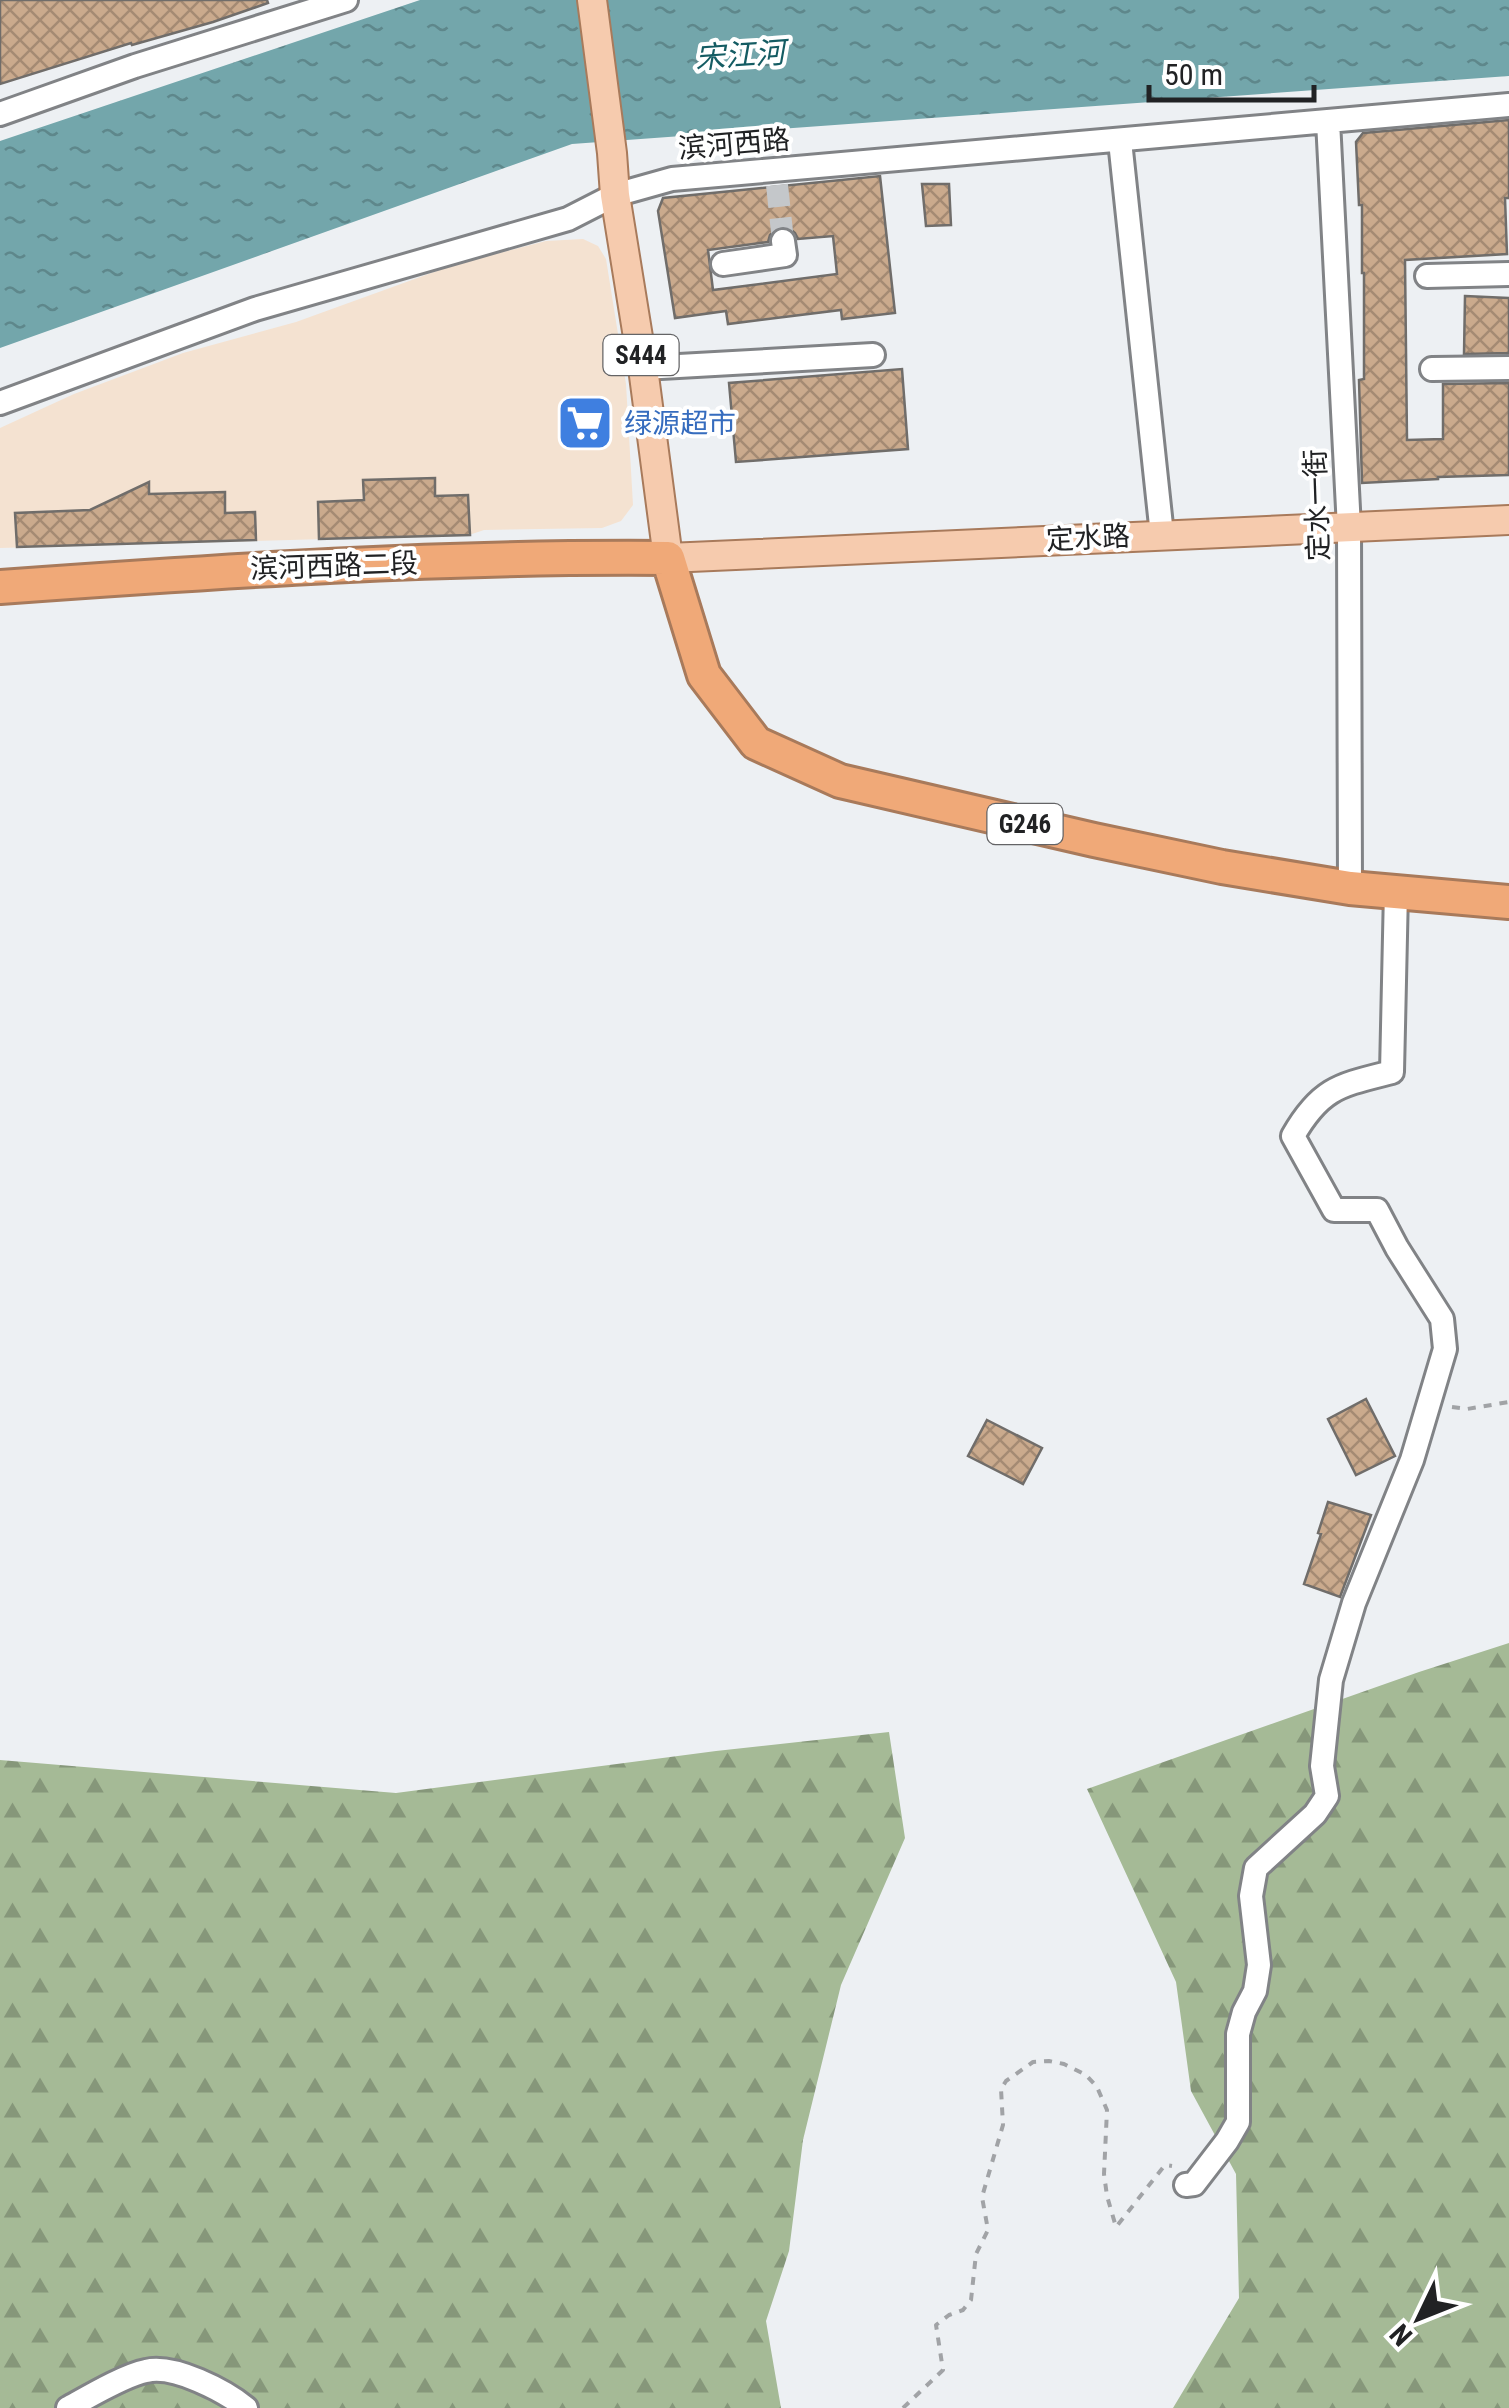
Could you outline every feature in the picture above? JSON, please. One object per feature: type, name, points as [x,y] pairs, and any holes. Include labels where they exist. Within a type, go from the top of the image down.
[{"type":"highway","name":"滨河西路二段","points":[[0,587],[277,568],[668,558]]},
{"type":"highway","name":"G246","points":[[668,558],[704,675],[756,743],[840,780],[1204,863],[1350,888],[1509,902]]},
{"type":"main road","name":"S444","points":[[592,0],[614,195],[668,558]]},
{"type":"main road","name":"定水路","points":[[668,558],[1509,520]]},
{"type":"street","points":[[0,114],[313,5],[346,0]]},
{"type":"street","name":"滨河西路","points":[[0,403],[255,309],[568,220],[614,195],[672,178],[776,177],[1120,140],[1509,105]]},
{"type":"street","name":"定水一街","points":[[1328,121],[1349,528],[1350,888]]},
{"type":"street","points":[[1120,140],[1162,535]]},
{"type":"street","points":[[722,264],[785,255],[783,241]]},
{"type":"street","points":[[1427,276],[1509,274]]},
{"type":"street","points":[[642,368],[874,354]]},
{"type":"street","points":[[1432,370],[1509,368]]},
{"type":"street","points":[[1186,2184],[1194,2184],[1238,2122],[1238,2034],[1256,1991],[1259,1965],[1251,1896],[1256,1868],[1315,1814],[1327,1796],[1322,1766],[1332,1680],[1354,1603],[1412,1460],[1445,1349],[1442,1319],[1378,1210],[1334,1210],[1293,1136],[1320,1098],[1342,1085],[1392,1072],[1396,892]]},
{"type":"street","points":[[68,2408],[148,2370],[196,2380],[225,2392],[246,2408]]},
{"type":"path","points":[[1428,1405],[1467,1409],[1509,1402]]},
{"type":"path","points":[[903,2408],[943,2370],[936,2325],[963,2310],[971,2300],[976,2254],[988,2230],[982,2197],[1003,2126],[1001,2090],[1006,2080],[1033,2062],[1049,2060],[1086,2075],[1097,2087],[1107,2110],[1104,2174],[1116,2227],[1165,2166],[1175,2166],[1186,2184]]},
{"type":"shaded area","points":[[583,239],[598,246],[606,259],[626,384],[633,505],[621,521],[602,528],[484,530],[469,535],[0,548],[0,428],[74,394],[183,353],[296,322],[456,264],[546,241]]},
{"type":"green space","points":[[1509,1643],[1509,2408],[1173,2408],[1239,2298],[1236,2174],[1191,2091],[1176,1982],[1087,1789]]},
{"type":"green space","points":[[889,1732],[905,1838],[841,1985],[803,2140],[789,2251],[766,2321],[781,2408],[0,2408],[0,1760],[396,1793]]},
{"type":"water","name":"宋江河","points":[[420,0],[1509,0],[1509,76],[572,144],[0,348],[0,141]]},
{"type":"building","points":[[0,0],[267,0],[268,3],[0,84]]},
{"type":"building","points":[[1509,120],[1507,254],[1405,260],[1407,440],[1443,439],[1443,384],[1509,383],[1509,475],[1362,483],[1359,380],[1364,379],[1364,273],[1356,142],[1363,133]]},
{"type":"building","points":[[880,176],[895,313],[842,319],[841,310],[728,324],[726,311],[675,318],[658,211],[663,198]],"holes":[[[780,226],[789,228],[798,239],[833,236],[837,274],[713,290],[708,250],[768,242]]]},
{"type":"building","points":[[922,184],[949,184],[951,225],[926,226]]},
{"type":"building","points":[[1465,296],[1509,298],[1509,353],[1464,354]]},
{"type":"building","points":[[902,369],[908,449],[736,462],[729,383]]},
{"type":"building","points":[[435,478],[435,496],[468,495],[470,535],[319,539],[318,502],[364,500],[363,480]]},
{"type":"building","points":[[149,482],[149,494],[225,492],[225,513],[255,512],[256,540],[17,547],[15,513],[90,510]]},
{"type":"building","points":[[1366,1399],[1395,1456],[1356,1475],[1328,1419]]},
{"type":"building","points":[[987,1420],[1042,1448],[1023,1484],[968,1456]]},
{"type":"building","points":[[1328,1502],[1371,1515],[1340,1597],[1304,1584]]},
{"type":"tunnel","points":[[777,185],[783,241]]},
{"type":"place","name":"绿源超市","points":[[585,423]]}]
